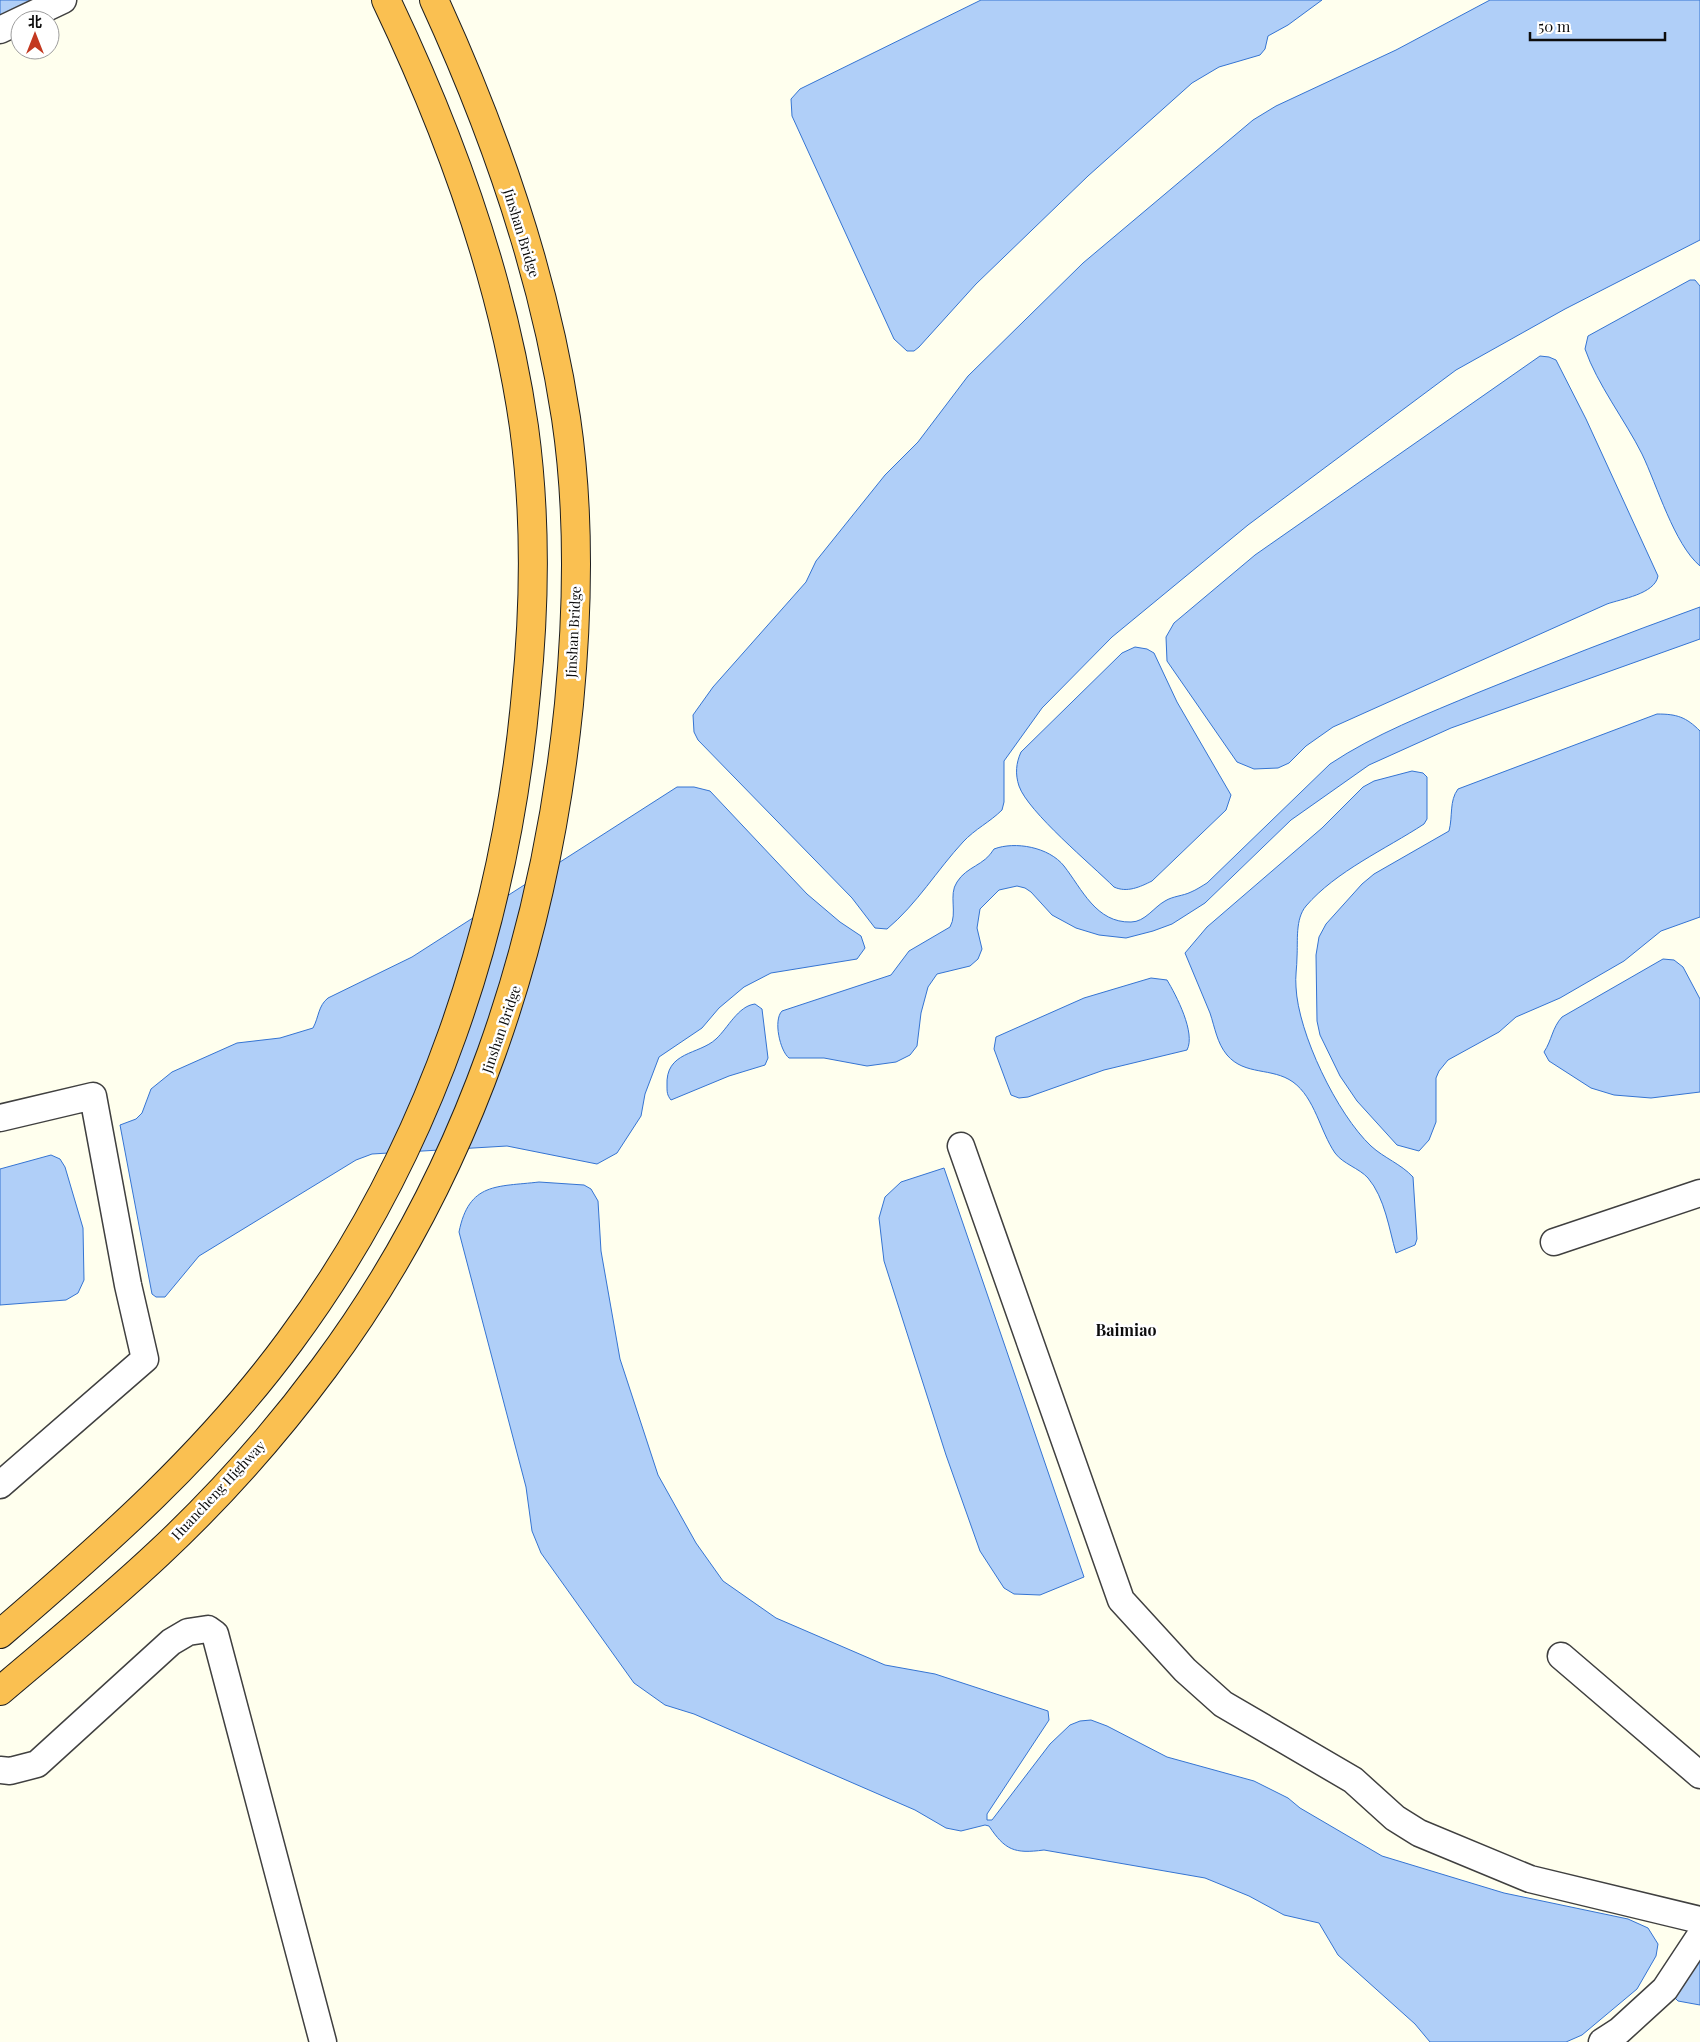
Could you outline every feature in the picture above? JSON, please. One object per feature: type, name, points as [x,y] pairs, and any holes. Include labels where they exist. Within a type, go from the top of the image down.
[{"type":"highway","points":[[0,1634],[130,1521],[215,1432],[294,1337],[360,1234],[396,1167],[436,1080],[458,1024],[482,944],[495,892],[515,788],[524,720],[532,607],[533,545],[528,467],[515,374],[503,321],[467,199],[442,130],[386,0]]},
{"type":"highway","name":"Jinshan Bridge","points":[[398,1255],[435,1186],[484,1079],[524,955],[543,875],[558,795],[572,672],[576,608],[576,545],[571,462],[557,366],[545,311],[508,185],[475,96],[434,0]]},
{"type":"highway","name":"Huancheng Highway","points":[[0,1691],[160,1553],[248,1461],[323,1370],[346,1338],[398,1255]]},
{"type":"street","points":[[0,30],[63,0]]},
{"type":"street","points":[[0,1118],[93,1096],[128,1285],[145,1359],[0,1485]]},
{"type":"street","points":[[961,1146],[1121,1600],[1185,1670],[1223,1704],[1353,1780],[1395,1818],[1419,1833],[1530,1879],[1700,1920]]},
{"type":"street","points":[[1554,1242],[1700,1193]]},
{"type":"street","points":[[0,1770],[17,1770],[37,1764],[171,1642],[195,1630],[208,1629],[215,1634],[324,2042]]},
{"type":"street","points":[[1561,1656],[1700,1775]]},
{"type":"street","points":[[1602,2042],[1619,2031],[1664,1989],[1700,1936]]},
{"type":"water","points":[[0,0],[40,0],[18,10],[10,10],[10,14],[0,18]]},
{"type":"water","points":[[981,0],[1322,0],[1288,25],[1268,36],[1265,49],[1260,55],[1219,67],[1192,83],[1088,176],[976,284],[919,347],[914,351],[907,351],[894,339],[792,116],[791,99],[800,89]]},
{"type":"water","points":[[1490,0],[1700,0],[1700,240],[1565,309],[1456,370],[1248,525],[1112,637],[1042,708],[1004,761],[1004,802],[1002,810],[963,842],[898,919],[887,929],[875,928],[852,898],[698,740],[694,732],[693,715],[713,687],[806,582],[816,561],[885,475],[918,442],[968,376],[1083,263],[1253,120],[1276,106],[1396,50]]},
{"type":"water","points":[[1690,280],[1695,280],[1700,286],[1700,566],[1682,544],[1674,529],[1642,454],[1604,389],[1585,349],[1588,336]]},
{"type":"water","points":[[1540,356],[1556,360],[1586,419],[1658,576],[1656,582],[1637,595],[1607,604],[1333,727],[1306,746],[1289,763],[1278,768],[1254,769],[1237,762],[1167,661],[1166,637],[1174,623],[1255,555]]},
{"type":"water","points":[[1700,607],[1700,639],[1451,728],[1369,765],[1291,820],[1205,903],[1172,924],[1126,938],[1099,935],[1076,928],[1052,915],[1025,888],[1017,886],[999,890],[980,909],[977,928],[982,949],[978,959],[970,966],[937,974],[928,987],[921,1013],[917,1046],[910,1055],[896,1062],[867,1066],[824,1058],[789,1058],[783,1049],[778,1028],[779,1015],[782,1011],[891,975],[909,951],[950,927],[953,916],[954,887],[966,872],[990,855],[994,849],[1021,846],[1031,847],[1050,854],[1058,859],[1099,911],[1119,921],[1131,922],[1141,920],[1165,901],[1195,890],[1207,883],[1330,764],[1347,753],[1402,725],[1477,693]]},
{"type":"water","points":[[1135,647],[1147,649],[1154,653],[1177,702],[1231,795],[1226,810],[1152,881],[1138,887],[1119,889],[1114,887],[1047,824],[1035,810],[1019,786],[1017,769],[1021,752],[1122,653]]},
{"type":"water","points":[[1657,714],[1681,717],[1700,731],[1700,917],[1661,931],[1624,961],[1560,998],[1516,1017],[1499,1032],[1448,1060],[1436,1078],[1436,1122],[1429,1140],[1419,1151],[1397,1145],[1357,1101],[1340,1076],[1320,1035],[1317,1021],[1316,955],[1319,937],[1326,924],[1362,884],[1374,874],[1449,831],[1453,799],[1458,789]]},
{"type":"water","points":[[1412,771],[1423,773],[1427,777],[1427,819],[1424,824],[1346,871],[1318,893],[1302,911],[1297,937],[1296,987],[1298,1006],[1321,1072],[1345,1114],[1358,1132],[1371,1146],[1413,1177],[1417,1239],[1415,1245],[1396,1253],[1386,1214],[1374,1186],[1368,1178],[1338,1157],[1325,1135],[1312,1106],[1301,1089],[1285,1077],[1242,1066],[1234,1062],[1227,1055],[1221,1045],[1185,953],[1207,927],[1322,828],[1363,787],[1374,781]]},
{"type":"water","points":[[677,787],[694,787],[710,791],[807,894],[840,922],[861,936],[865,948],[857,959],[771,973],[744,987],[719,1008],[702,1028],[659,1057],[645,1094],[641,1116],[617,1153],[597,1164],[507,1146],[372,1154],[356,1160],[199,1256],[165,1297],[156,1297],[152,1294],[120,1125],[136,1119],[142,1113],[151,1089],[172,1072],[237,1043],[280,1038],[313,1028],[320,1008],[328,998],[412,957]]},
{"type":"water","points":[[1663,959],[1674,960],[1683,967],[1700,999],[1700,1092],[1651,1098],[1614,1095],[1591,1088],[1549,1061],[1544,1052],[1556,1025],[1562,1017]]},
{"type":"water","points":[[1151,978],[1167,980],[1175,995],[1187,1024],[1189,1043],[1187,1050],[1104,1070],[1028,1097],[1019,1098],[1011,1095],[994,1049],[996,1037],[1084,998]]},
{"type":"water","points":[[755,1004],[762,1009],[768,1058],[765,1065],[729,1076],[671,1100],[667,1086],[671,1066],[684,1055],[716,1039],[738,1013]]},
{"type":"water","points":[[51,1155],[60,1159],[65,1167],[83,1228],[84,1280],[78,1293],[66,1300],[0,1305],[0,1169]]},
{"type":"water","points":[[944,1168],[1084,1577],[1040,1595],[1014,1594],[1004,1588],[980,1551],[946,1455],[884,1261],[879,1218],[885,1197],[901,1182]]},
{"type":"water","points":[[539,1182],[584,1185],[591,1189],[598,1201],[601,1251],[620,1359],[658,1475],[696,1543],[723,1581],[776,1618],[885,1665],[935,1674],[1048,1711],[1049,1720],[987,1814],[987,1820],[992,1820],[1050,1744],[1070,1725],[1080,1721],[1091,1720],[1107,1726],[1167,1757],[1254,1781],[1288,1798],[1300,1808],[1382,1856],[1504,1893],[1628,1919],[1648,1928],[1658,1944],[1656,1956],[1637,1989],[1582,2035],[1566,2042],[1430,2042],[1415,2024],[1338,1955],[1319,1923],[1284,1915],[1249,1896],[1205,1878],[1044,1850],[1018,1850],[1006,1845],[989,1826],[985,1825],[961,1831],[946,1828],[915,1810],[694,1714],[665,1705],[634,1683],[541,1553],[532,1531],[526,1487],[459,1232],[470,1204],[487,1190]]},
{"type":"water","points":[[1700,1956],[1700,2005],[1678,2001],[1675,1998],[1675,1994]]},
{"type":"district","name":"Baimiao","points":[[1126,1329]]}]
